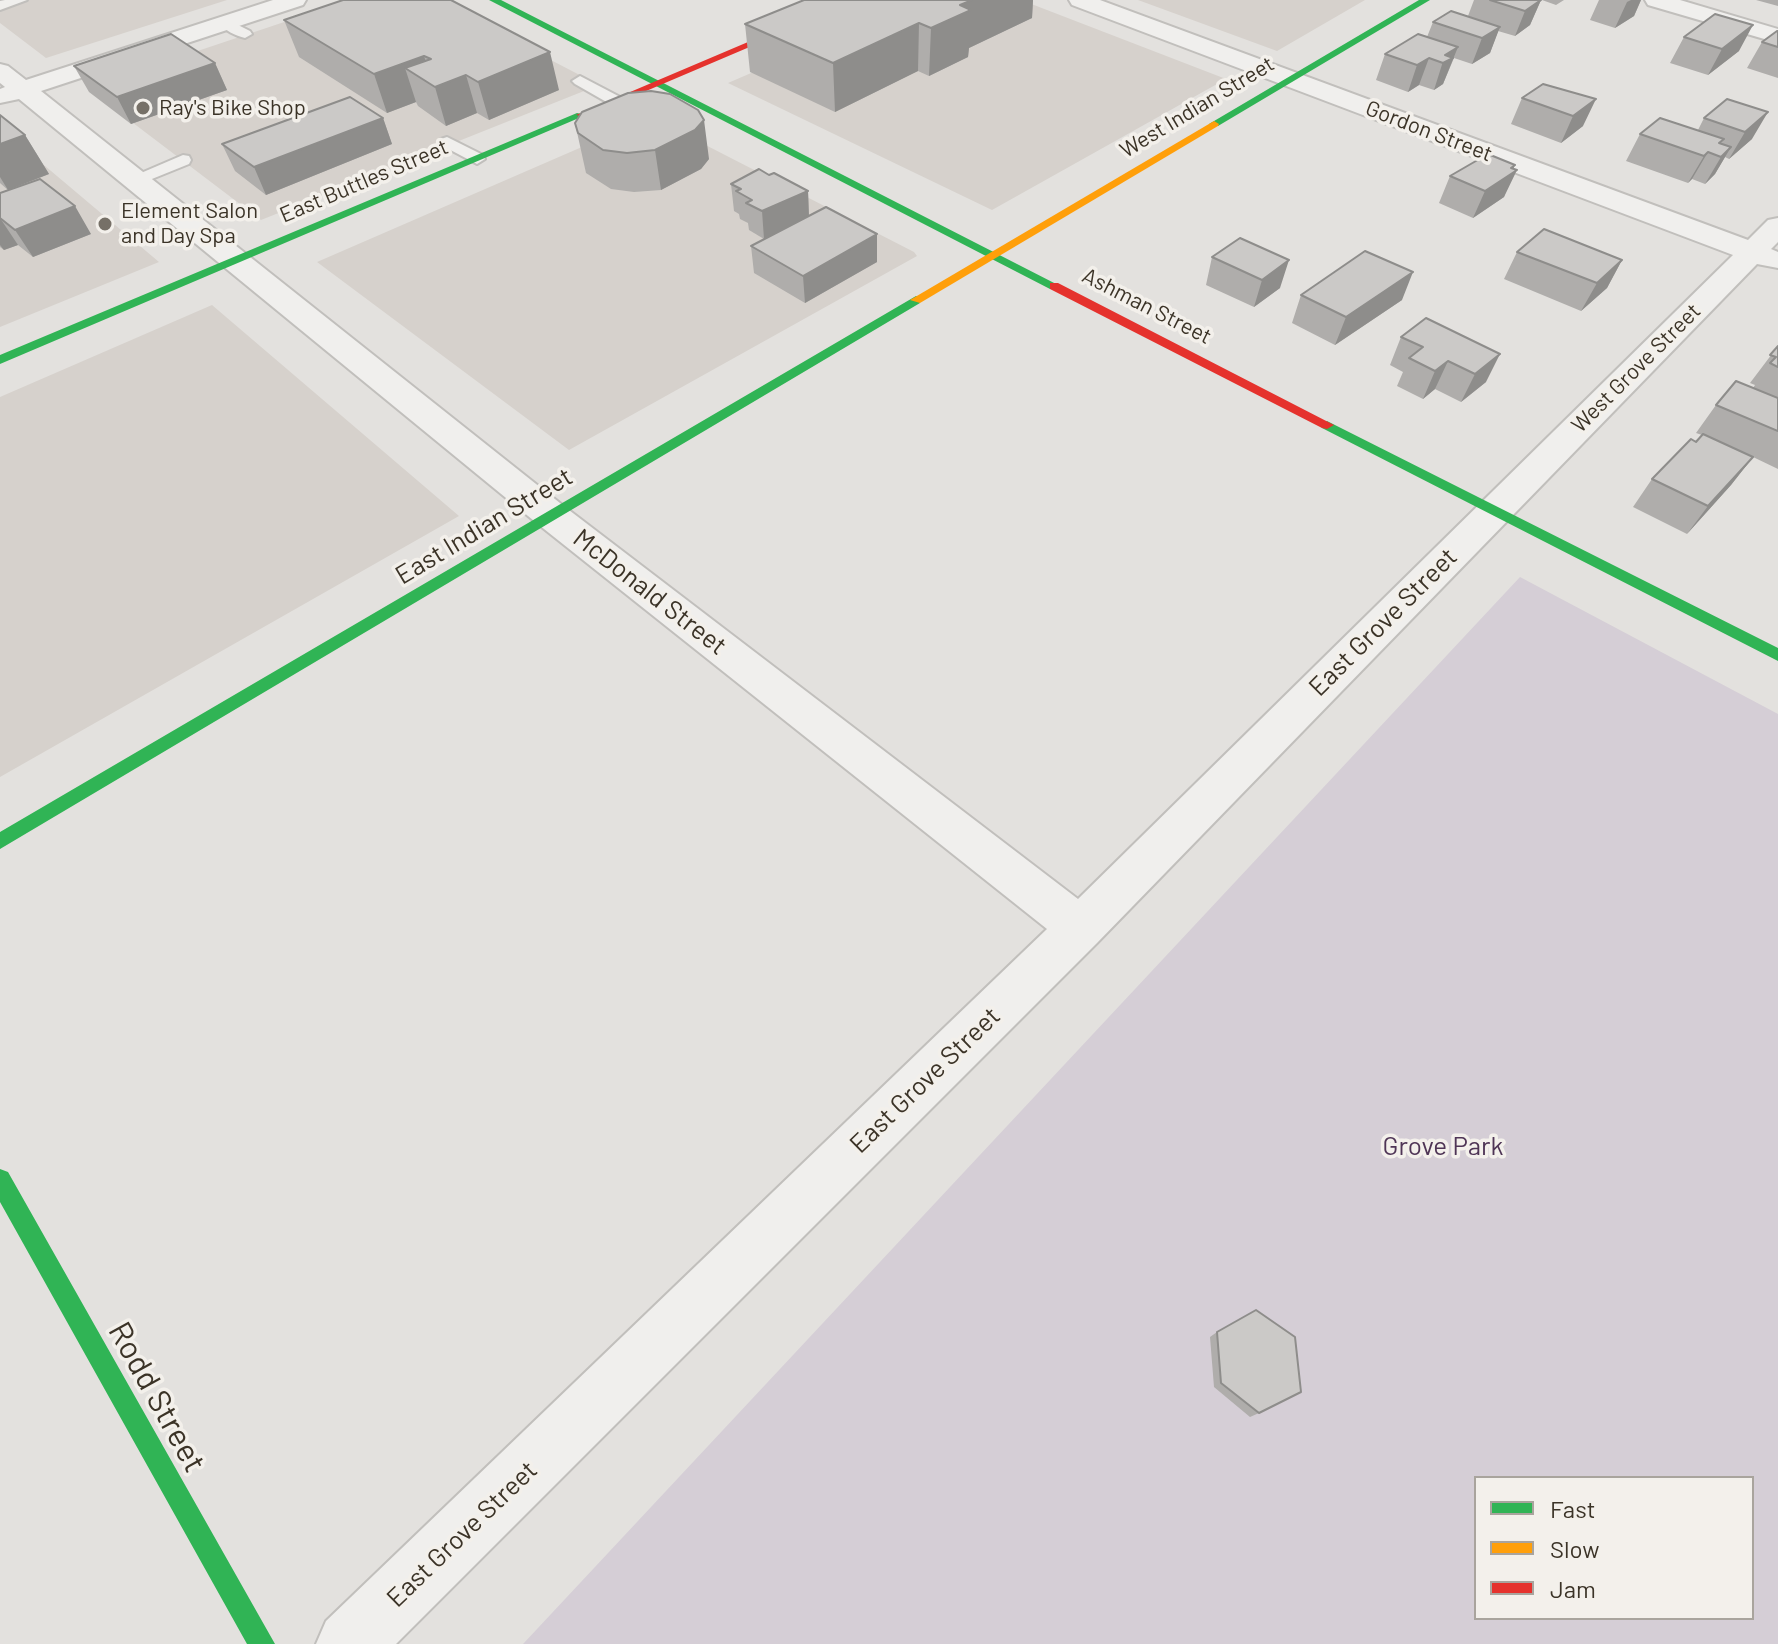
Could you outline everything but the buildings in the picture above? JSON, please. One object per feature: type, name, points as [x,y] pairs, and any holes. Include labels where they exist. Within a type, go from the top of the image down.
[{"type":"main road","name":"Ashman Street","points":[[494,0],[1778,655]]},
{"type":"main road","name":"East Buttles Street","points":[[0,360],[855,0]]},
{"type":"main road","name":"West Indian Street","points":[[994,255],[1425,0]]},
{"type":"main road","name":"East Indian Street","points":[[0,841],[994,255]]},
{"type":"main road","name":"Rodd Street","points":[[0,1180],[262,1644]]},
{"type":"street","points":[[12,93],[235,29],[295,0]]},
{"type":"street","name":"Gordon Street","points":[[1080,0],[1765,257]]},
{"type":"street","points":[[1656,0],[1778,36]]},
{"type":"street","name":"McDonald Street","points":[[0,71],[12,93],[136,179],[552,516],[1080,928]]},
{"type":"street","name":"West Grove Street","points":[[1494,510],[1765,257],[1778,226]]},
{"type":"street","name":"East Grove Street","points":[[349,1644],[1080,928],[1494,510]]},
{"type":"lane","points":[[0,6],[20,0]]},
{"type":"lane","points":[[580,81],[616,101]]},
{"type":"lane","points":[[447,142],[477,159]]},
{"type":"lane","points":[[136,179],[183,160]]},
{"type":"shaded area","points":[[0,0],[227,0],[46,58],[0,23]]},
{"type":"shaded area","points":[[350,0],[435,0],[599,85],[261,220],[87,88]]},
{"type":"shaded area","points":[[920,0],[1021,0],[1226,79],[992,210],[728,83]]},
{"type":"shaded area","points":[[1138,0],[1365,0],[1277,51]]},
{"type":"shaded area","points":[[651,117],[917,256],[569,450],[317,262]]},
{"type":"shaded area","points":[[0,128],[159,262],[0,327]]},
{"type":"shaded area","points":[[212,305],[459,516],[0,777],[0,397]]},
{"type":"green space","name":"Grove Park","points":[[1520,577],[1778,714],[1778,1644],[523,1644]]},
{"type":"traffic: fast","points":[[494,0],[1054,286]]},
{"type":"traffic: fast","points":[[1214,124],[1425,0]]},
{"type":"traffic: fast","points":[[0,360],[581,115]]},
{"type":"traffic: fast","points":[[0,841],[916,300]]},
{"type":"traffic: fast","points":[[1327,425],[1778,655]]},
{"type":"traffic: fast","points":[[0,1180],[262,1644]]},
{"type":"traffic: slow","points":[[916,300],[1214,124]]},
{"type":"traffic: jam","points":[[581,115],[855,0]]},
{"type":"traffic: jam","points":[[1054,286],[1327,425]]},
{"type":"place","name":"Ray's Bike Shop","points":[[143,108]]},
{"type":"place","name":"Element Salon and Day Spa","points":[[105,224]]}]
